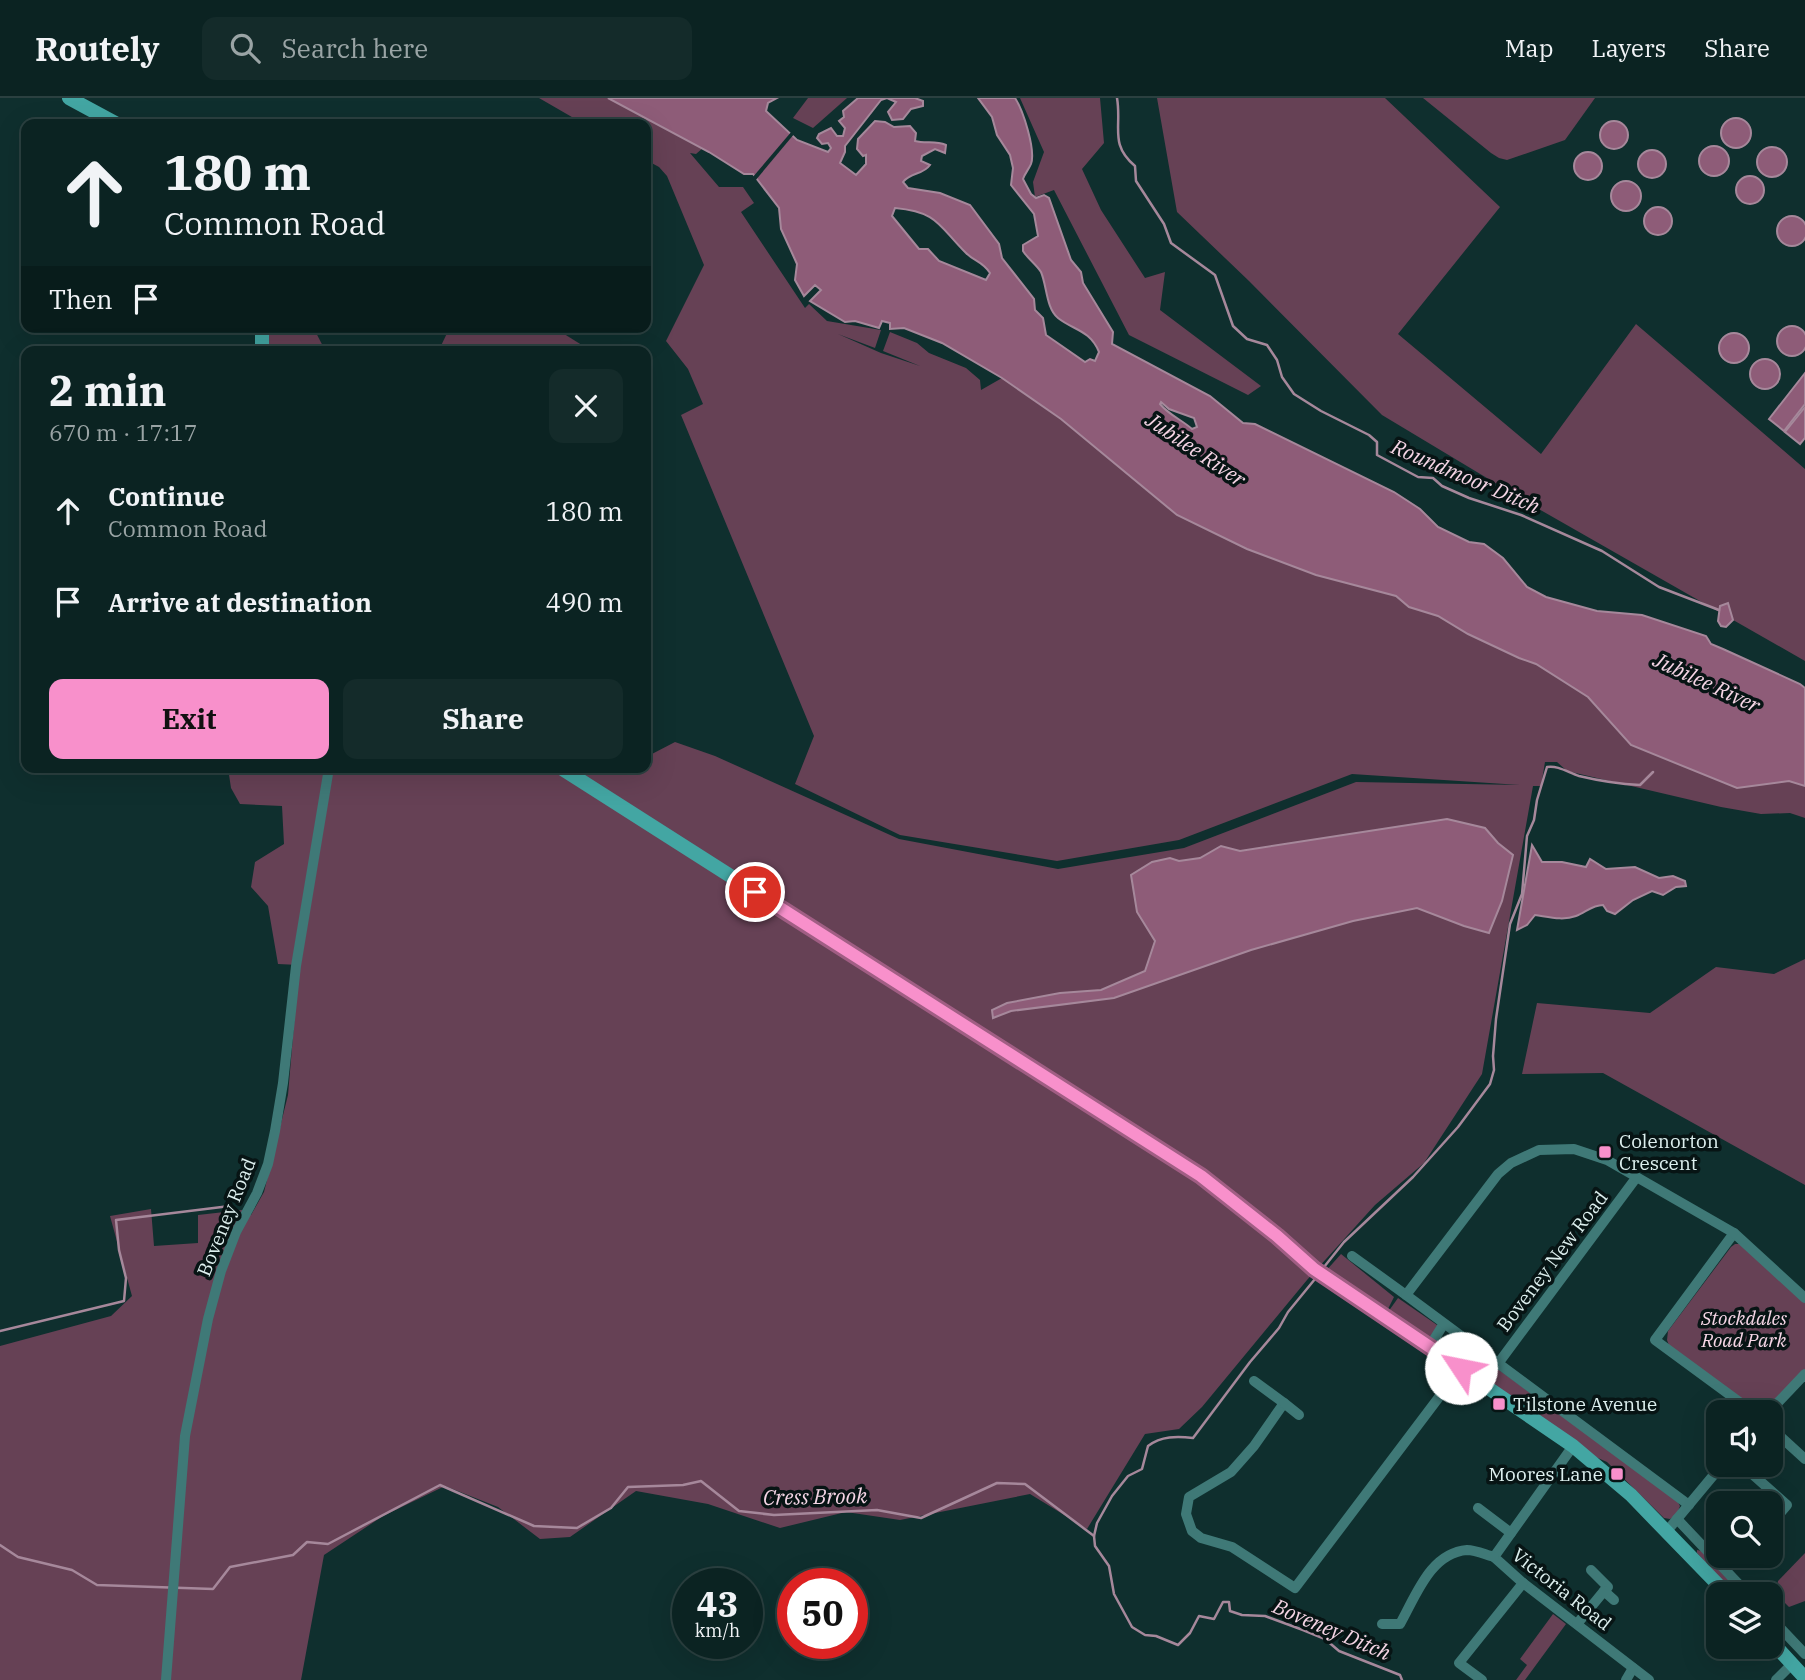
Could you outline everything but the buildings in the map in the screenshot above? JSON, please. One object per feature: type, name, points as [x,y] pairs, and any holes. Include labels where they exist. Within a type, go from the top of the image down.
[{"type":"main road","points":[[69,98],[108,119]]},
{"type":"main road","points":[[569,773],[1201,1176],[1314,1269],[1573,1446],[1631,1495],[1716,1582]]},
{"type":"main road","points":[[1783,1654],[1805,1678]]},
{"type":"street","name":"Boveney Road","points":[[166,1680],[185,1436],[208,1319],[221,1271],[268,1164],[283,1083],[296,966],[328,773]]},
{"type":"street","points":[[1408,1292],[1498,1174],[1511,1163],[1539,1150],[1574,1149],[1607,1160],[1734,1233],[1805,1298]]},
{"type":"street","name":"Boveney New Road","points":[[1497,1365],[1636,1178]]},
{"type":"street","points":[[1734,1233],[1655,1340],[1737,1400]]},
{"type":"street","points":[[1352,1256],[1408,1292],[1443,1325],[1689,1505]]},
{"type":"street","points":[[1430,1346],[1443,1325]]},
{"type":"street","points":[[1284,1403],[1254,1447],[1231,1472],[1189,1497],[1186,1514],[1192,1531],[1201,1538],[1232,1547],[1295,1588],[1461,1368]]},
{"type":"street","points":[[1780,1400],[1805,1374]]},
{"type":"street","points":[[1254,1381],[1299,1415]]},
{"type":"street","points":[[1783,1438],[1805,1459]]},
{"type":"street","name":"Victoria Road","points":[[1573,1446],[1494,1557],[1523,1583],[1649,1680]]},
{"type":"street","points":[[1667,1531],[1712,1477]]},
{"type":"street","points":[[1756,1477],[1771,1491]]},
{"type":"street","points":[[1478,1508],[1511,1533]]},
{"type":"street","points":[[1677,1519],[1737,1582]]},
{"type":"street","points":[[1382,1624],[1400,1624],[1431,1570],[1448,1555],[1470,1550],[1494,1557]]},
{"type":"street","points":[[1577,1624],[1608,1587],[1591,1570]]},
{"type":"street","points":[[1482,1680],[1459,1663],[1523,1583]]},
{"type":"street","points":[[1604,1591],[1614,1600]]},
{"type":"street","points":[[1783,1631],[1805,1654]]},
{"type":"street","points":[[1777,1679],[1792,1664]]},
{"type":"street","points":[[1626,1680],[1633,1668]]},
{"type":"green space","points":[[539,98],[687,98],[711,141],[696,154],[690,153],[719,187],[743,187],[754,203],[741,212],[805,308],[809,304],[827,321],[881,330],[875,348],[838,334],[920,366],[883,351],[890,332],[917,343],[929,353],[966,368],[980,380],[981,390],[1002,378],[1061,419],[1177,515],[1247,549],[1316,575],[1396,596],[1409,607],[1438,616],[1468,634],[1536,664],[1588,697],[1632,745],[1737,788],[1789,781],[1805,786],[1805,818],[1790,813],[1761,814],[1721,807],[1567,771],[1557,762],[1545,762],[1541,786],[1533,786],[1482,1074],[1424,1163],[1375,1205],[1307,1280],[1202,1407],[1179,1429],[1145,1434],[1087,1529],[1030,1494],[900,1520],[846,1512],[780,1528],[708,1504],[636,1491],[570,1537],[540,1539],[498,1507],[445,1486],[383,1516],[324,1555],[301,1680],[0,1680],[0,1346],[111,1316],[132,1296],[110,1216],[151,1209],[154,1246],[198,1243],[198,1215],[242,1210],[251,1215],[264,1192],[288,1095],[299,965],[278,964],[268,906],[251,887],[255,862],[284,844],[282,806],[240,804],[231,788],[229,773],[651,773],[651,754],[675,742],[715,756],[899,839],[1058,869],[1184,848],[1356,782],[1520,785],[1352,774],[1179,840],[1057,861],[900,835],[795,784],[814,736],[681,415],[703,404],[688,369],[666,341],[704,265],[667,176],[651,163],[651,119],[575,119]]},
{"type":"green space","points":[[808,98],[847,98],[813,128],[793,118]]},
{"type":"green space","points":[[1020,98],[1100,98],[1104,143],[1082,169],[1101,210],[1145,278],[1165,272],[1160,310],[1261,386],[1248,395],[1129,335],[1054,190],[1035,197],[1033,182],[1044,152]]},
{"type":"green space","points":[[1157,98],[1385,98],[1500,207],[1398,334],[1541,454],[1636,324],[1805,469],[1805,661],[1537,508],[1382,415],[1177,212]]},
{"type":"green space","points":[[1423,98],[1595,98],[1565,140],[1507,160],[1491,153]]},
{"type":"green space","points":[[269,333],[316,333],[323,346],[267,346]]},
{"type":"green space","points":[[447,333],[563,333],[583,346],[441,346]]},
{"type":"green space","points":[[1805,959],[1805,1185],[1603,1073],[1522,1074],[1537,1003],[1650,1013],[1716,967],[1774,974]]},
{"type":"green space","name":"Stockdales Road Park","points":[[1740,1244],[1805,1301],[1805,1372],[1778,1400],[1742,1400],[1670,1348],[1667,1340],[1668,1331],[1731,1247]]},
{"type":"green space","points":[[1341,1254],[1394,1297],[1387,1311],[1325,1272]]},
{"type":"green space","points":[[1398,1298],[1440,1327],[1434,1336],[1425,1337],[1388,1312]]},
{"type":"green space","points":[[1457,1341],[1488,1363],[1480,1375],[1446,1352],[1445,1342]]},
{"type":"green space","points":[[1491,1364],[1677,1500],[1680,1506],[1676,1516],[1664,1518],[1607,1462],[1591,1455],[1482,1376]]},
{"type":"green space","points":[[1697,1550],[1702,1551],[1706,1555],[1706,1563]]},
{"type":"green space","points":[[1805,1553],[1805,1601],[1789,1607],[1783,1601],[1783,1582],[1778,1581]]},
{"type":"green space","points":[[1711,1568],[1718,1568],[1732,1582],[1723,1582]]},
{"type":"green space","points":[[1553,1614],[1566,1624],[1525,1680],[1516,1680],[1527,1665],[1520,1659]]},
{"type":"water","name":"Jubilee River","points":[[608,98],[777,98],[768,103],[766,111],[797,140],[828,152],[831,148],[828,143],[822,144],[817,138],[831,128],[837,136],[843,136],[845,128],[839,121],[844,117],[843,111],[858,98],[887,98],[881,100],[845,146],[840,163],[856,175],[866,164],[866,155],[863,156],[857,149],[858,139],[875,121],[894,127],[910,126],[916,133],[915,141],[946,145],[945,153],[935,149],[922,156],[921,161],[930,165],[903,182],[908,188],[940,193],[970,205],[999,244],[1002,258],[1034,299],[1035,310],[1043,318],[1046,335],[1085,362],[1090,359],[1095,361],[1099,352],[1095,345],[1086,335],[1054,314],[1041,272],[1023,251],[1023,245],[1038,236],[1034,214],[1011,185],[1013,168],[1010,155],[997,135],[992,117],[978,98],[1015,98],[1025,120],[1032,149],[1031,164],[1023,179],[1036,198],[1044,195],[1049,198],[1071,260],[1081,272],[1083,283],[1113,332],[1112,344],[1210,396],[1243,423],[1255,424],[1394,492],[1420,509],[1438,527],[1469,542],[1484,544],[1503,558],[1527,587],[1546,597],[1597,611],[1642,615],[1706,636],[1711,644],[1800,684],[1805,688],[1805,786],[1789,781],[1737,788],[1631,745],[1588,697],[1536,664],[1468,634],[1438,616],[1409,607],[1396,596],[1316,575],[1247,549],[1177,515],[1061,419],[1002,378],[942,343],[904,328],[890,329],[890,323],[882,321],[879,328],[855,321],[845,322],[810,301],[821,290],[815,285],[804,296],[795,280],[797,264],[781,229],[779,208],[753,174],[744,174],[651,119]],"holes":[[[895,208],[929,217],[943,228],[966,253],[987,269],[990,273],[986,280],[939,261],[928,249],[919,249],[892,216]],[[1161,402],[1169,409],[1194,418],[1197,427],[1192,429],[1167,411]]]},
{"type":"water","points":[[887,98],[915,98],[923,101],[923,106],[911,109],[903,119],[892,120],[888,112],[896,102]]},
{"type":"water","points":[[1736,118],[1746,123],[1751,133],[1746,143],[1736,148],[1726,143],[1721,133],[1726,123]]},
{"type":"water","points":[[1614,121],[1624,125],[1628,135],[1624,145],[1614,149],[1604,145],[1600,135],[1604,125]]},
{"type":"water","points":[[1714,146],[1724,151],[1729,161],[1724,171],[1714,176],[1704,171],[1699,161],[1704,151]]},
{"type":"water","points":[[1772,147],[1782,152],[1787,162],[1782,172],[1772,177],[1762,172],[1757,162],[1762,152]]},
{"type":"water","points":[[1652,150],[1662,154],[1666,164],[1662,174],[1652,178],[1642,174],[1638,164],[1642,154]]},
{"type":"water","points":[[1588,152],[1598,156],[1602,166],[1598,176],[1588,180],[1578,176],[1574,166],[1578,156]]},
{"type":"water","points":[[1750,176],[1760,180],[1764,190],[1760,200],[1750,204],[1740,200],[1736,190],[1740,180]]},
{"type":"water","points":[[1626,181],[1636,186],[1641,196],[1636,206],[1626,211],[1616,206],[1611,196],[1616,186]]},
{"type":"water","points":[[1658,207],[1668,211],[1672,221],[1668,231],[1658,235],[1648,231],[1644,221],[1648,211]]},
{"type":"water","points":[[1792,216],[1805,225],[1805,237],[1792,246],[1782,241],[1777,231],[1782,221]]},
{"type":"water","points":[[1786,327],[1798,327],[1806,335],[1806,347],[1798,355],[1786,355],[1778,347],[1778,335]]},
{"type":"water","points":[[1734,333],[1745,337],[1749,348],[1745,359],[1734,363],[1723,359],[1719,348],[1723,337]]},
{"type":"water","points":[[1765,359],[1776,363],[1780,374],[1776,385],[1765,389],[1754,385],[1750,374],[1754,363]]},
{"type":"water","points":[[1805,373],[1805,404],[1784,431],[1769,419]]},
{"type":"water","points":[[1805,407],[1805,438],[1800,444],[1785,432]]},
{"type":"water","points":[[1728,603],[1733,620],[1726,627],[1721,626],[1718,621],[1720,606]]},
{"type":"water","points":[[1447,819],[1485,828],[1513,855],[1502,901],[1489,933],[1417,908],[1353,921],[1251,950],[1114,998],[1011,1011],[993,1018],[992,1010],[1007,1003],[1060,993],[1101,990],[1145,971],[1155,941],[1137,912],[1131,875],[1152,862],[1170,858],[1179,861],[1200,858],[1221,846],[1240,851]]},
{"type":"water","points":[[1532,845],[1542,862],[1562,862],[1586,867],[1590,859],[1606,869],[1635,867],[1659,878],[1673,876],[1685,881],[1686,886],[1676,887],[1663,895],[1652,891],[1633,900],[1615,914],[1607,911],[1603,905],[1566,918],[1535,915],[1527,925],[1517,930]]},
{"type":"pier","points":[[792,131],[795,133],[755,181],[752,178]]},
{"type":"waterway","name":"Roundmoor Ditch","points":[[1117,98],[1119,142],[1127,158],[1135,166],[1136,181],[1164,224],[1171,243],[1215,275],[1233,326],[1247,339],[1267,345],[1277,360],[1282,377],[1294,394],[1369,435],[1377,442],[1377,455],[1418,477],[1433,478],[1442,486],[1469,498],[1521,515],[1602,551],[1659,587],[1719,610]]},
{"type":"waterway","points":[[1324,1267],[1344,1242],[1413,1177],[1458,1127],[1490,1084],[1494,1070],[1496,1019],[1510,924],[1522,894],[1527,836],[1534,820],[1547,767],[1594,779],[1640,785],[1653,772]]},
{"type":"waterway","points":[[0,1331],[124,1301],[126,1278],[119,1250],[116,1220],[230,1206]]},
{"type":"waterway","name":"Boveney Ditch","points":[[1315,1279],[1193,1438],[1169,1438],[1148,1446],[1142,1469],[1128,1476],[1112,1496],[1097,1523],[1095,1546],[1109,1566],[1114,1594],[1132,1627],[1145,1635],[1156,1636],[1178,1645],[1190,1633],[1199,1616],[1214,1619],[1223,1602],[1229,1602],[1230,1611],[1242,1615],[1265,1616],[1303,1630],[1325,1639],[1339,1651],[1400,1675],[1402,1680]]},
{"type":"waterway","name":"Cress Brook","points":[[0,1545],[18,1557],[72,1570],[97,1585],[213,1589],[230,1567],[293,1555],[307,1542],[328,1544],[440,1485],[534,1526],[577,1528],[611,1508],[628,1487],[683,1485],[701,1481],[739,1511],[774,1515],[877,1510],[921,1518],[997,1483],[1025,1484],[1094,1536]]},
{"type":"place","name":"Colenorton Crescent","points":[[1605,1152]]},
{"type":"place","name":"Tilstone Avenue","points":[[1499,1404]]},
{"type":"place","name":"Moores Lane","points":[[1617,1474]]},
{"type":"route","points":[[755,892],[1201,1176],[1314,1269],[1461,1368]]}]
